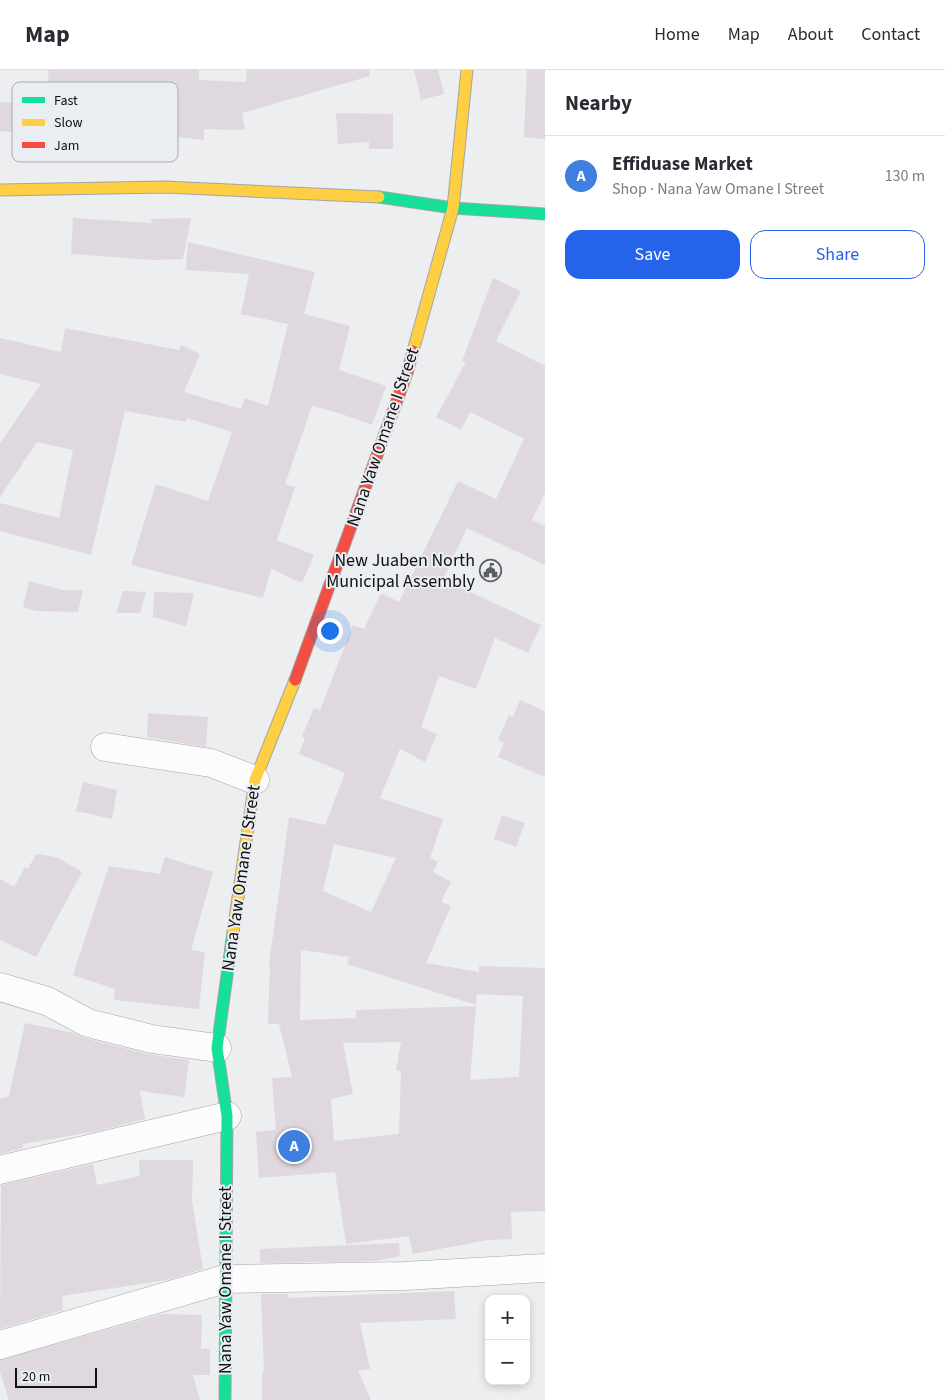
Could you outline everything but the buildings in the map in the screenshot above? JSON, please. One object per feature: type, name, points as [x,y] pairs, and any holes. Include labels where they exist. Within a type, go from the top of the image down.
[{"type":"main road","name":"Nana Yaw Omane I Street","points":[[225,1400],[227,1116],[217,1048],[255,780],[308,646],[407,373],[453,208],[467,70]]},
{"type":"main road","points":[[0,190],[165,187],[278,191],[385,197],[453,208],[545,214]]},
{"type":"street","points":[[105,747],[211,763],[255,780]]},
{"type":"street","points":[[0,987],[47,1001],[88,1023],[152,1039],[217,1048]]},
{"type":"street","points":[[0,1170],[227,1116]]},
{"type":"street","points":[[0,1345],[225,1279],[404,1276],[545,1268]]},
{"type":"traffic: fast","points":[[379,197],[453,208],[545,214]]},
{"type":"traffic: fast","points":[[225,1400],[227,1116],[217,1048],[233,932]]},
{"type":"traffic: slow","points":[[413,351],[453,208],[467,70]]},
{"type":"traffic: slow","points":[[0,190],[165,187],[379,197]]},
{"type":"traffic: slow","points":[[233,932],[255,780],[295,680]]},
{"type":"traffic: jam","points":[[295,680],[407,373],[413,351]]},
{"type":"place","name":"New Juaben North Municipal Assembly","points":[[491,570]]},
{"type":"place","name":"Effiduase Market","points":[[294,1146]]}]
